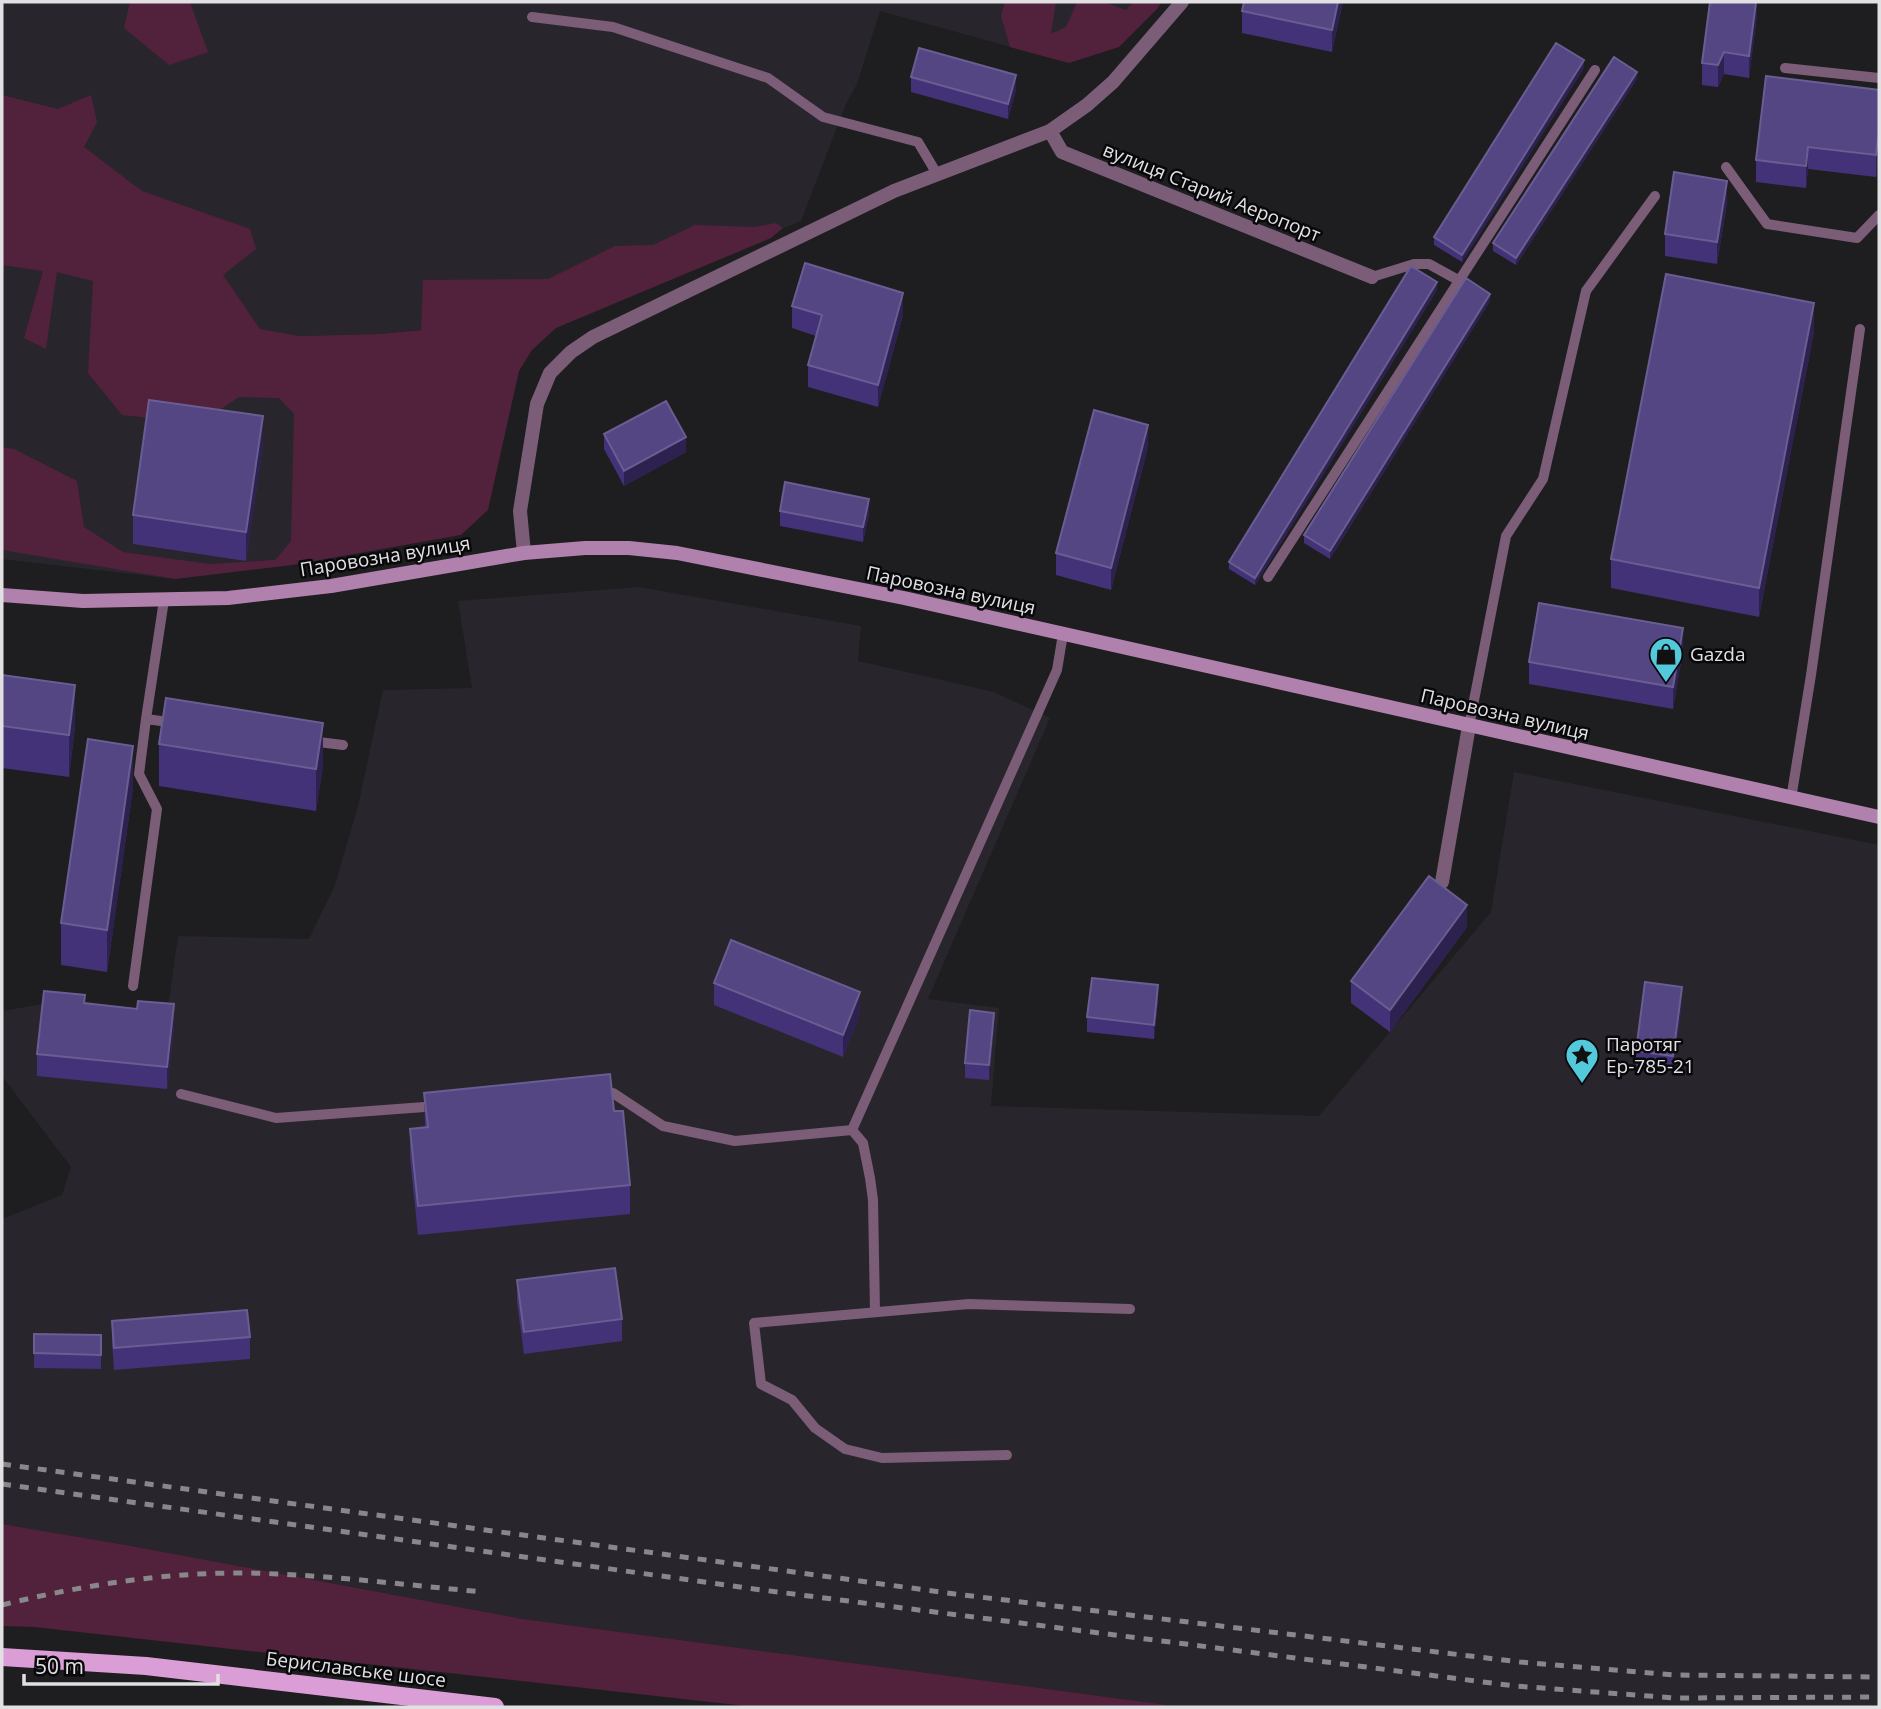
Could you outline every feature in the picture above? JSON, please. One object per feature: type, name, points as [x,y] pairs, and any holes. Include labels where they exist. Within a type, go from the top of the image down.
[{"type":"main road","name":"Паровозна вулиця","points":[[2,595],[83,601],[228,598],[331,586],[524,553],[584,548],[629,548],[677,553],[904,598],[1879,817]]},
{"type":"main road","name":"Бериславське шосе","points":[[2,1657],[146,1665],[495,1707]]},
{"type":"street","points":[[524,553],[520,511],[537,404],[551,373],[571,352],[593,337],[894,191],[1050,131],[1087,105],[1113,82],[1182,2]]},
{"type":"street","name":"вулиця Старий Аеропорт","points":[[1050,131],[1062,152],[1372,277]]},
{"type":"street","points":[[1442,882],[1469,726]]},
{"type":"lane","points":[[532,17],[613,27],[768,78],[823,117],[919,142],[937,174]]},
{"type":"lane","points":[[1785,68],[1879,78]]},
{"type":"lane","points":[[1268,577],[1595,70]]},
{"type":"lane","points":[[1726,167],[1767,224],[1857,238],[1879,215]]},
{"type":"lane","points":[[1469,726],[1506,536],[1543,479],[1586,291],[1656,196]]},
{"type":"lane","points":[[1372,277],[1414,264],[1429,264],[1458,281]]},
{"type":"lane","points":[[1791,799],[1860,329]]},
{"type":"lane","points":[[133,986],[157,809],[139,774],[164,600]]},
{"type":"lane","points":[[852,1129],[1057,670],[1063,634]]},
{"type":"lane","points":[[146,719],[185,724]]},
{"type":"lane","points":[[304,740],[343,746]]},
{"type":"lane","points":[[586,1095],[613,1093],[663,1126],[734,1141],[852,1129]]},
{"type":"lane","points":[[181,1094],[276,1118],[451,1105]]},
{"type":"lane","points":[[852,1129],[863,1143],[873,1200],[875,1312]]},
{"type":"lane","points":[[1007,1455],[882,1458],[845,1449],[815,1428],[792,1400],[761,1384],[754,1323],[969,1304],[1130,1308]]},
{"type":"shaded area","points":[[2,2],[1148,2],[1069,63],[880,11],[857,84],[846,104],[801,221],[570,314],[379,334],[299,336],[292,565],[175,579],[2,559]]},
{"type":"shaded area","points":[[130,2],[190,2],[208,52],[169,65],[124,28]]},
{"type":"shaded area","points":[[1005,2],[1056,2],[1051,34],[1066,27],[1077,2],[1104,2],[1126,10],[1133,2],[1161,2],[1119,47],[1069,63],[1010,47],[1001,16]]},
{"type":"shaded area","points":[[2,95],[58,109],[91,95],[97,122],[84,147],[142,191],[250,229],[256,249],[223,275],[260,329],[299,336],[421,330],[423,280],[548,279],[615,246],[653,245],[695,225],[755,227],[776,223],[783,228],[771,238],[556,328],[532,350],[519,371],[488,510],[461,535],[292,565],[175,579],[2,550],[2,447],[14,449],[77,481],[84,527],[123,552],[210,564],[275,560],[291,541],[294,414],[279,398],[239,397],[200,423],[122,415],[88,373],[93,281],[57,272],[46,349],[24,338],[43,271],[2,265]]},
{"type":"shaded area","points":[[639,587],[861,626],[858,661],[994,692],[1050,718],[928,999],[999,1008],[991,1106],[1319,1116],[1491,912],[1514,772],[1879,845],[1879,1707],[1182,1707],[523,1619],[2,1524],[2,1219],[62,1195],[71,1167],[2,1076],[2,1011],[61,1001],[140,1009],[168,1008],[178,936],[309,939],[335,885],[358,806],[383,690],[472,688],[458,601]]},
{"type":"shaded area","points":[[2,1524],[523,1619],[1182,1707],[755,1707],[34,1627],[2,1626]]},
{"type":"building","points":[[1244,2],[1338,2],[1332,30],[1242,11]]},
{"type":"building","points":[[1710,2],[1756,2],[1749,56],[1724,52],[1718,65],[1702,63]]},
{"type":"building","points":[[1556,43],[1584,60],[1462,255],[1434,237]]},
{"type":"building","points":[[919,48],[1016,75],[1008,104],[911,77]]},
{"type":"building","points":[[1614,57],[1637,72],[1516,258],[1493,243]]},
{"type":"building","points":[[1766,76],[1879,90],[1876,155],[1808,147],[1806,166],[1756,160]]},
{"type":"building","points":[[1674,172],[1727,181],[1717,242],[1665,234]]},
{"type":"building","points":[[805,263],[903,293],[878,385],[808,365],[822,315],[792,306]]},
{"type":"building","points":[[1411,266],[1437,282],[1255,578],[1229,562]]},
{"type":"building","points":[[1666,274],[1814,303],[1759,588],[1611,559]]},
{"type":"building","points":[[1466,278],[1490,294],[1330,551],[1304,535]]},
{"type":"building","points":[[149,400],[263,416],[246,532],[133,515]]},
{"type":"building","points":[[666,401],[686,437],[624,471],[604,434]]},
{"type":"building","points":[[1094,410],[1148,425],[1111,568],[1056,553]]},
{"type":"building","points":[[785,482],[869,499],[863,527],[780,511]]},
{"type":"building","points":[[1539,603],[1683,628],[1673,687],[1529,662]]},
{"type":"building","points":[[2,675],[75,685],[69,735],[2,726]]},
{"type":"building","points":[[166,698],[323,723],[316,769],[159,744]]},
{"type":"building","points":[[88,739],[133,746],[107,930],[61,923]]},
{"type":"building","points":[[1429,876],[1467,905],[1390,1010],[1351,981]]},
{"type":"building","points":[[731,940],[860,992],[843,1035],[714,983]]},
{"type":"building","points":[[1092,978],[1158,985],[1154,1025],[1087,1017]]},
{"type":"building","points":[[1645,982],[1682,987],[1673,1056],[1636,1051]]},
{"type":"building","points":[[44,991],[85,995],[84,1003],[137,1009],[138,1001],[174,1004],[167,1067],[37,1054]]},
{"type":"building","points":[[970,1010],[994,1013],[989,1065],[965,1063]]},
{"type":"building","points":[[610,1074],[614,1111],[623,1111],[630,1185],[418,1206],[410,1129],[428,1127],[424,1093]]},
{"type":"building","points":[[615,1268],[622,1319],[524,1332],[517,1280]]},
{"type":"building","points":[[247,1310],[250,1337],[114,1348],[112,1321]]},
{"type":"building","points":[[34,1334],[101,1335],[101,1355],[34,1353]]},
{"type":"railway","points":[[2,1464],[955,1594],[1520,1662],[1674,1675],[1879,1677]]},
{"type":"railway","points":[[2,1484],[754,1589],[1515,1686],[1675,1698],[1879,1697]]},
{"type":"railway","points":[[2,1605],[69,1590],[138,1579],[242,1573],[355,1579],[484,1592]]},
{"type":"place","name":"Gazda","points":[[1666,684]]},
{"type":"place","name":"Паротяг Ер-785-21","points":[[1582,1085]]}]
